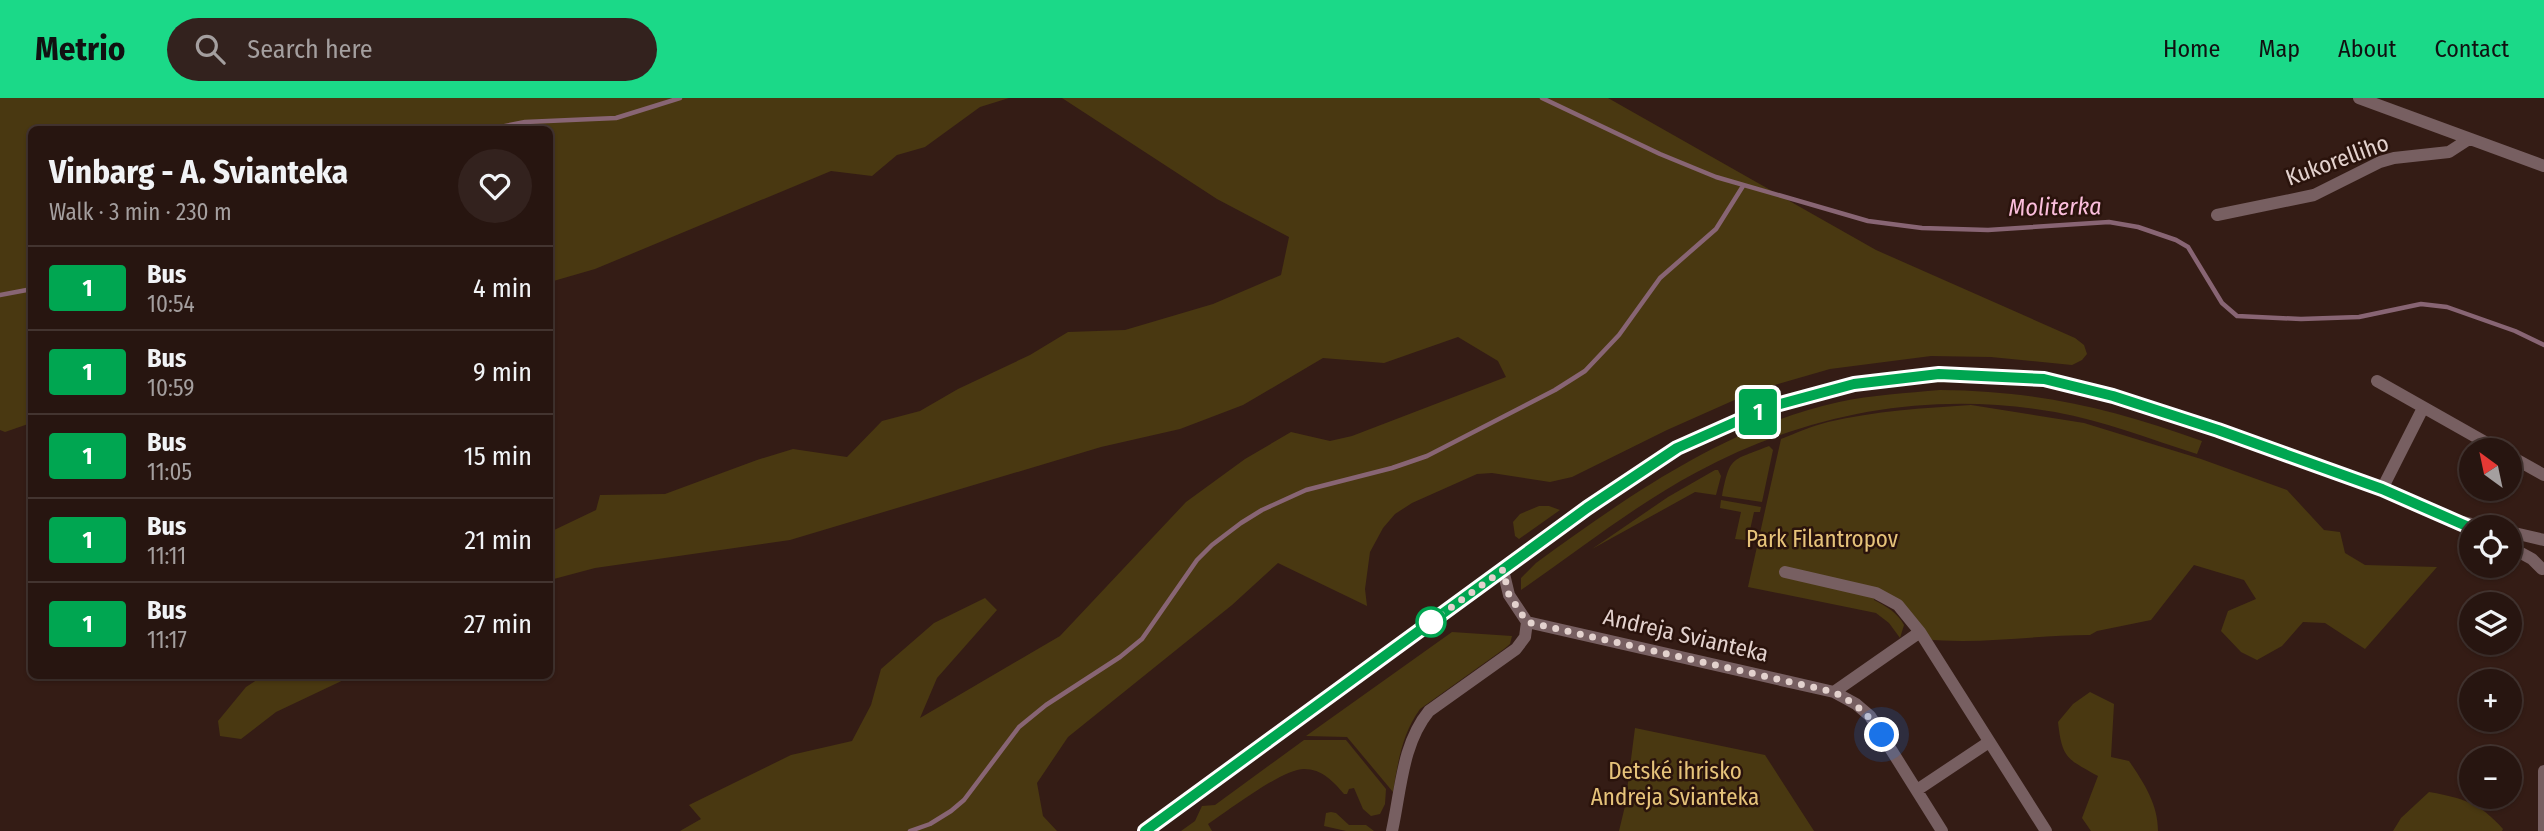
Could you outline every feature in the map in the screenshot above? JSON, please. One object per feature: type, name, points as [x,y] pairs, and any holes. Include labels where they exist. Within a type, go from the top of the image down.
[{"type":"street","name":"Kukorelliho","points":[[2359,98],[2544,166]]},
{"type":"street","name":"Kukorelliho","points":[[2217,215],[2314,195],[2380,162],[2449,152],[2469,139]]},
{"type":"street","points":[[1144,831],[1588,507],[1677,448],[1769,407],[1854,384],[1939,374],[2044,379],[2113,396],[2382,489],[2459,522]]},
{"type":"street","points":[[2377,381],[2477,438]]},
{"type":"street","points":[[2382,489],[2423,408]]},
{"type":"street","points":[[2522,463],[2544,475]]},
{"type":"street","points":[[2522,535],[2544,540]]},
{"type":"street","points":[[2522,554],[2532,559],[2543,573]]},
{"type":"street","points":[[2543,573],[2544,554]]},
{"type":"street","points":[[1392,831],[1410,746],[1421,721],[1429,711],[1516,649],[1525,638],[1527,622],[1509,595],[1503,570]]},
{"type":"street","points":[[1785,572],[1876,593],[1898,605],[1920,632],[2046,831]]},
{"type":"street","name":"Andreja Svianteka","points":[[1527,622],[1834,692],[1856,704],[1870,716],[1942,831]]},
{"type":"street","points":[[1834,692],[1920,632]]},
{"type":"street","points":[[1917,790],[1989,742]]},
{"type":"street","points":[[2544,771],[2544,831]]},
{"type":"green space","points":[[0,98],[1009,98],[980,107],[925,147],[897,155],[872,176],[831,171],[595,269],[553,281],[553,126],[28,126],[28,424],[5,432],[0,430]]},
{"type":"green space","points":[[1062,98],[1608,98],[1876,250],[2075,338],[2084,345],[2087,354],[2072,365],[1991,357],[1931,356],[1830,369],[1757,390],[1667,430],[1572,477],[1550,482],[1492,473],[1477,474],[1412,503],[1395,514],[1383,528],[1370,552],[1365,589],[1367,606],[1278,563],[1232,605],[1068,737],[1037,783],[1043,816],[1057,831],[680,831],[701,819],[689,805],[791,755],[852,741],[871,705],[881,669],[934,623],[985,598],[997,610],[937,678],[920,718],[1060,636],[1186,502],[1245,459],[1291,432],[1330,441],[1352,436],[1506,377],[1498,361],[1458,337],[1384,363],[1323,358],[1243,405],[1180,429],[1101,447],[790,540],[595,568],[553,579],[553,531],[596,510],[600,495],[665,494],[793,449],[847,457],[882,421],[920,411],[958,389],[1030,355],[1068,332],[1125,330],[1213,304],[1281,275],[1289,237],[1217,199]]},
{"type":"green space","points":[[1940,390],[2009,394],[2073,404],[2136,419],[2202,441],[2197,454],[2091,420],[2009,406],[1917,405],[1871,411],[1782,434],[1697,472],[1629,513],[1521,590],[1521,578],[1536,563],[1643,489],[1718,446],[1797,413],[1839,402]]},
{"type":"green space","name":"Park Filantropov","points":[[1971,405],[2084,423],[2201,459],[2287,490],[2324,530],[2340,532],[2345,553],[2365,565],[2437,567],[2365,649],[2325,623],[2303,622],[2282,646],[2257,660],[2241,652],[2221,631],[2228,611],[2256,599],[2244,580],[2194,565],[2151,620],[2097,631],[2090,635],[1945,641],[1924,639],[1920,632],[1876,593],[1874,600],[1895,613],[1904,625],[1900,638],[1889,623],[1876,613],[1748,587],[1781,439],[1846,418],[1899,410]]},
{"type":"green space","points":[[1769,446],[1773,450],[1762,502],[1722,496],[1728,473],[1735,461]]},
{"type":"green space","points":[[1718,470],[1721,476],[1716,495],[1695,492],[1592,549],[1668,497]]},
{"type":"green space","points":[[1721,500],[1761,507],[1760,512],[1754,512],[1750,530],[1755,532],[1754,541],[1735,539],[1741,512],[1720,508]]},
{"type":"green space","points":[[1539,506],[1560,510],[1519,539],[1515,536],[1513,522],[1520,514]]},
{"type":"green space","points":[[1452,632],[1512,636],[1510,644],[1504,649],[1420,709],[1405,738],[1393,792],[1347,737],[1306,736]]},
{"type":"green space","points":[[258,679],[346,679],[276,712],[241,739],[220,736],[218,721],[246,687]]},
{"type":"green space","points":[[2090,692],[2114,704],[2111,757],[2129,761],[2140,777],[2156,812],[2158,831],[2091,831],[2082,818],[2098,776],[2068,756],[2064,750],[2058,722],[2073,704]]},
{"type":"green space","name":"Detské ihrisko Andreja Svianteka","points":[[1635,728],[1765,755],[1814,831],[1619,831]]},
{"type":"green space","points":[[1304,740],[1346,740],[1386,789],[1385,804],[1380,814],[1371,816],[1363,809],[1354,788],[1344,794],[1322,773],[1304,769],[1269,783],[1241,801],[1208,824],[1212,831],[1181,831],[1195,821],[1202,806],[1215,805]]},
{"type":"green space","points":[[2429,792],[2459,799],[2459,809],[2481,809],[2503,829],[2393,831],[2401,818]]},
{"type":"green space","points":[[1326,813],[1336,813],[1349,825],[1366,825],[1374,831],[1346,831],[1324,826]]},
{"type":"waterway","name":"Moliterka","points":[[505,126],[525,122],[616,118],[680,98]]},
{"type":"waterway","name":"Moliterka","points":[[1542,98],[1660,154],[1716,177],[1868,221],[1922,228],[1988,230],[2109,222],[2138,227],[2188,247],[2222,303],[2237,316],[2301,319],[2359,317],[2421,304],[2447,307],[2515,331],[2544,345]]},
{"type":"waterway","points":[[910,831],[930,824],[951,811],[964,800],[1019,727],[1046,705],[1120,657],[1142,639],[1197,560],[1241,523],[1306,490],[1427,456],[1555,390],[1585,371],[1619,335],[1660,278],[1716,229],[1743,186]]},
{"type":"waterway","name":"Moliterka","points":[[0,295],[28,290]]},
{"type":"bus line","name":"1","points":[[1145,831],[1587,508],[1677,448],[1769,407],[1854,384],[1939,374],[2044,379],[2113,396],[2218,430],[2382,489],[2459,522]]},
{"type":"route","points":[[1431,622],[1503,570],[1509,595],[1527,622],[1834,692],[1856,704],[1870,716],[1882,735]]}]
